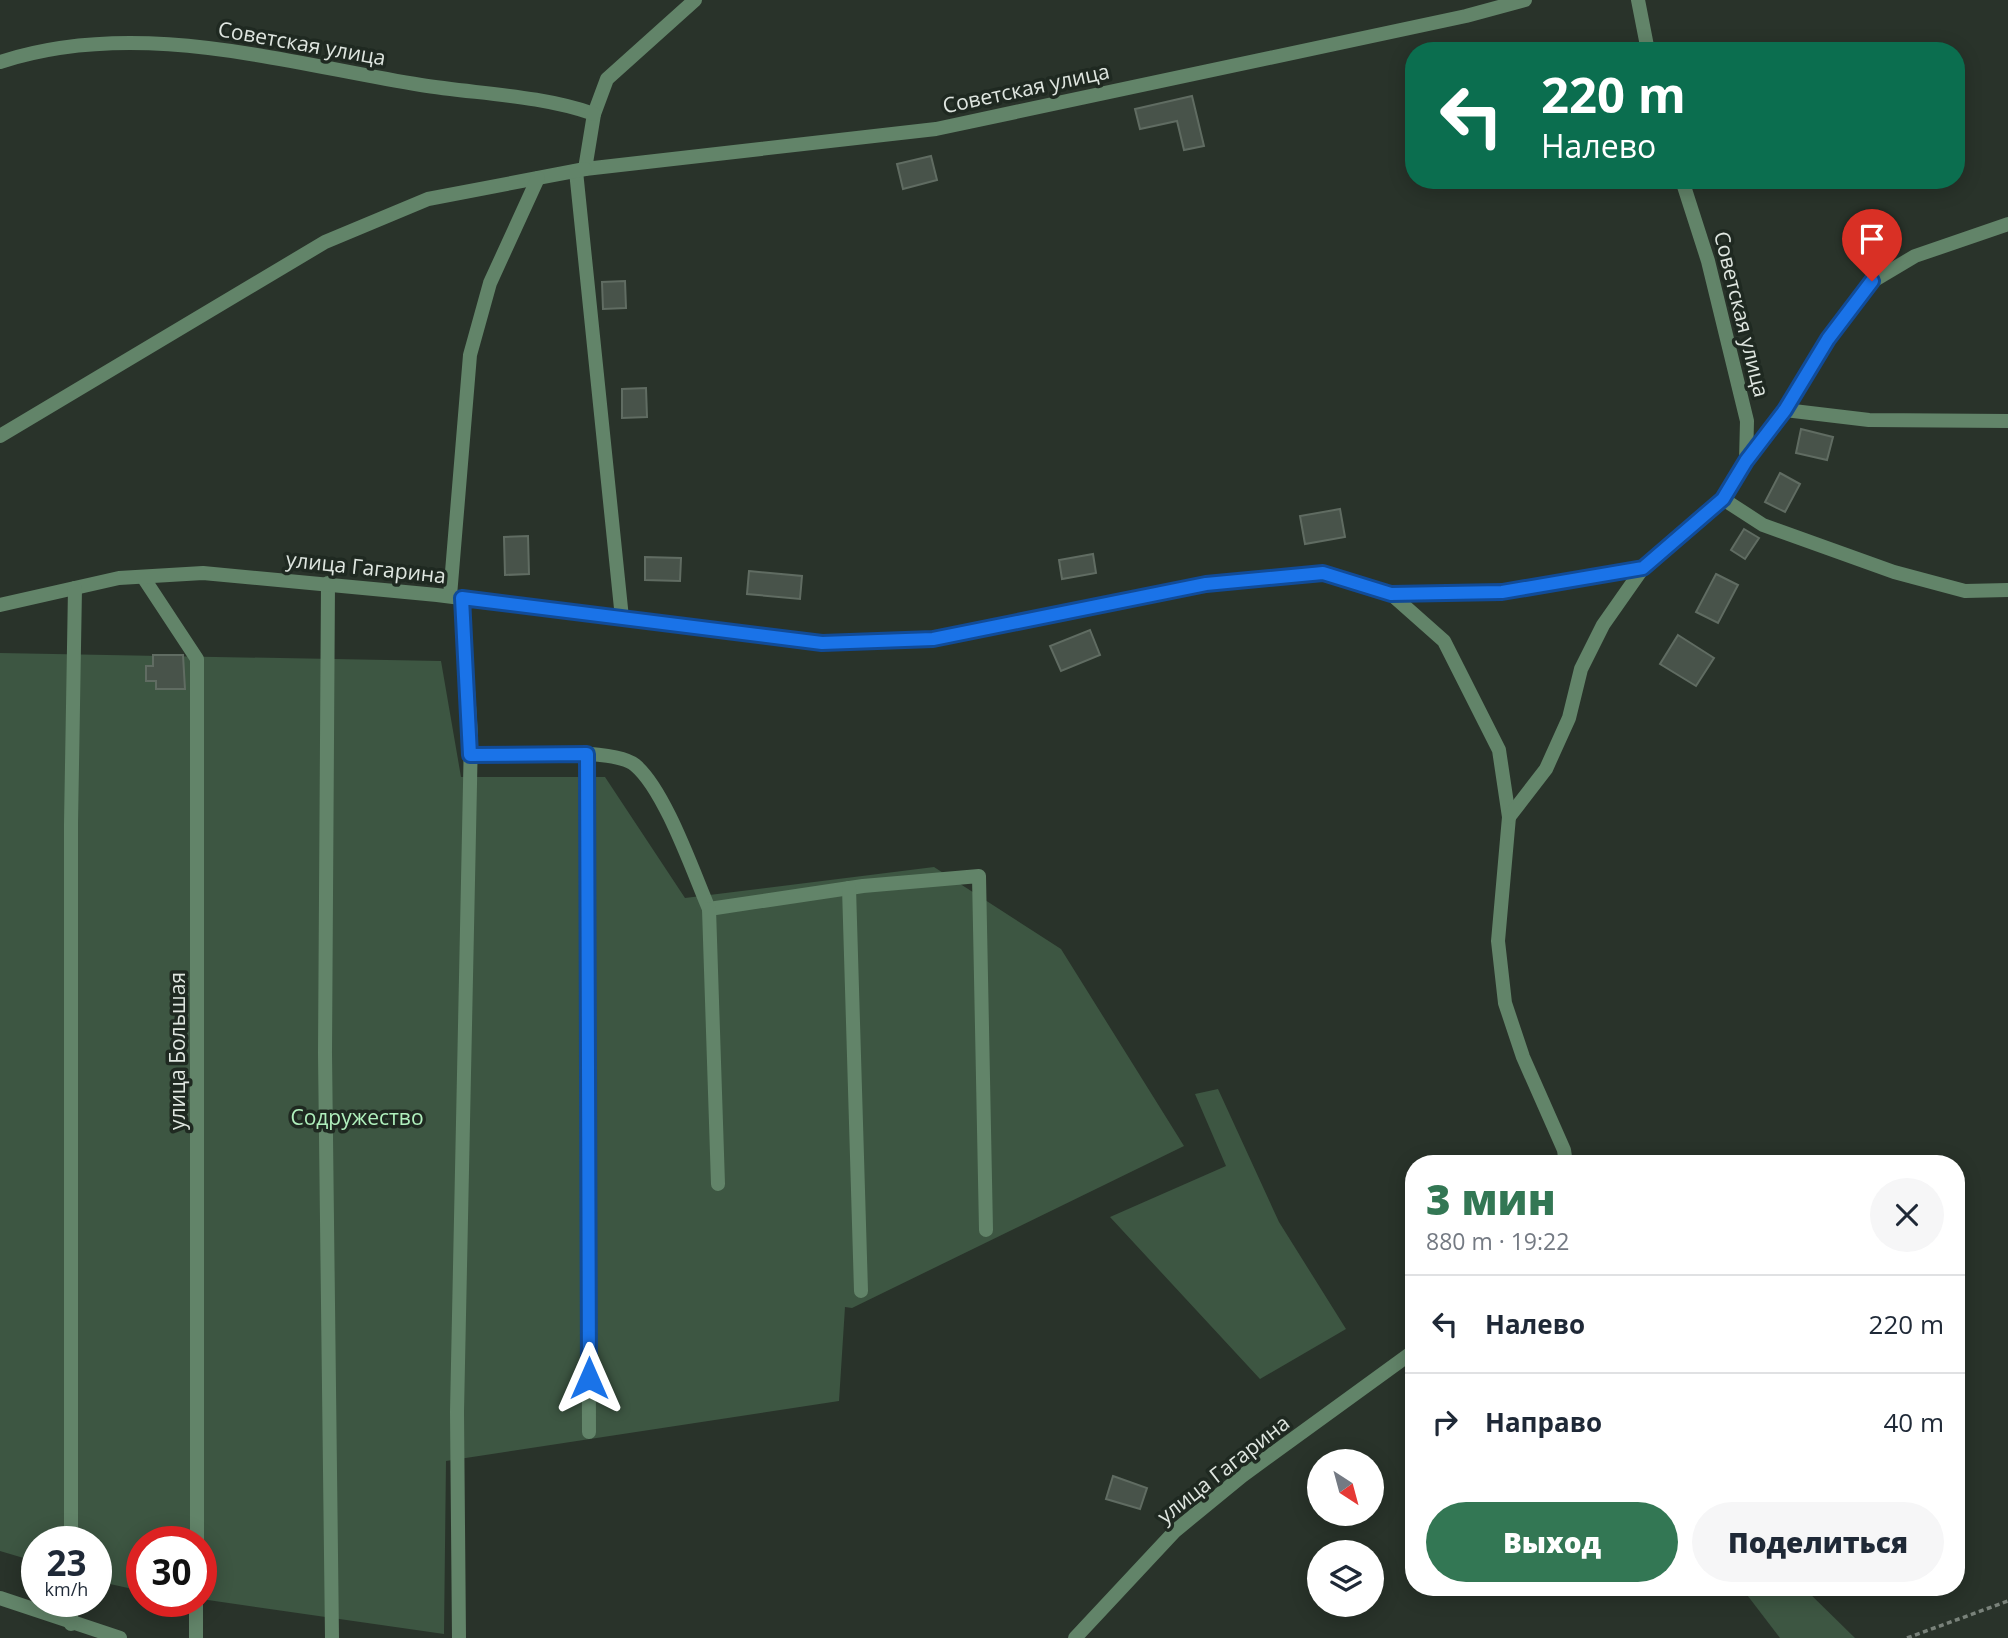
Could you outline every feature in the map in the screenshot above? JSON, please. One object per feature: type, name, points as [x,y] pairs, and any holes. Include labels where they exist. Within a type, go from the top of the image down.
[{"type":"street","points":[[622,618],[580,170],[594,114],[607,79],[695,0]]},
{"type":"street","name":"Советская улица","points":[[0,436],[325,242],[428,199],[580,170],[936,129],[1466,16],[1525,0]]},
{"type":"street","points":[[1638,0],[1646,42]]},
{"type":"street","name":"Советская улица","points":[[0,62],[63,48],[110,44],[194,45],[266,55],[433,87],[564,104],[594,114]]},
{"type":"street","points":[[459,1638],[457,1412],[470,755],[456,597],[470,355],[491,283],[538,178]]},
{"type":"street","name":"Советская улица","points":[[1685,189],[1709,261],[1747,421],[1746,461]]},
{"type":"street","points":[[1508,817],[1546,769],[1569,718],[1581,669],[1603,625],[1643,568],[1723,499],[1746,461],[1785,410],[1828,339],[1872,281],[1915,256],[2008,224]]},
{"type":"street","points":[[1785,410],[1869,420],[2008,421]]},
{"type":"street","points":[[1723,499],[1763,525],[1894,572],[1965,591],[2008,590]]},
{"type":"street","name":"улица Гагарина","points":[[0,605],[75,588],[143,577],[203,573],[456,597],[836,643],[933,639],[1206,584],[1323,573],[1391,594],[1502,592],[1643,568]]},
{"type":"street","name":"улица Большая","points":[[143,577],[197,659],[197,1526]]},
{"type":"street","points":[[328,583],[325,1067],[332,1638]]},
{"type":"street","points":[[71,1526],[71,824],[75,588]]},
{"type":"street","name":"улица Гагарина","points":[[1391,594],[1444,641],[1499,750],[1508,817],[1498,941],[1505,1003],[1523,1057],[1565,1155]]},
{"type":"street","points":[[587,754],[589,1432]]},
{"type":"street","points":[[470,755],[609,754],[635,764],[656,791],[709,908],[718,1184]]},
{"type":"street","points":[[709,908],[849,888],[979,876],[986,1230]]},
{"type":"street","points":[[849,888],[861,1291]]},
{"type":"street","name":"улица Гагарина","points":[[1075,1638],[1175,1531],[1242,1476],[1405,1358]]},
{"type":"street","points":[[0,1598],[71,1624],[120,1638]]},
{"type":"street","points":[[71,1617],[71,1624]]},
{"type":"street","points":[[196,1617],[196,1638]]},
{"type":"path","points":[[1907,1638],[2008,1601]]},
{"type":"green space","name":"Содружество","points":[[0,653],[441,661],[461,777],[605,777],[685,898],[934,867],[1061,949],[1184,1146],[852,1308],[845,1307],[839,1401],[446,1461],[444,1634],[217,1601],[217,1526],[126,1526],[126,1588],[112,1584],[112,1526],[21,1526],[21,1557],[0,1551]]},
{"type":"green space","points":[[1218,1089],[1279,1222],[1346,1329],[1260,1379],[1110,1217],[1226,1166],[1195,1094]]},
{"type":"green space","points":[[1748,1596],[1812,1596],[1855,1638],[1780,1638]]},
{"type":"building","points":[[1192,96],[1204,146],[1184,150],[1177,121],[1140,129],[1135,109]]},
{"type":"building","points":[[931,156],[937,180],[903,189],[897,164]]},
{"type":"building","points":[[625,281],[626,308],[603,309],[602,282]]},
{"type":"building","points":[[646,388],[647,417],[622,418],[622,389]]},
{"type":"building","points":[[1801,429],[1833,437],[1827,460],[1796,453]]},
{"type":"building","points":[[1780,473],[1800,484],[1785,512],[1765,502]]},
{"type":"building","points":[[1340,509],[1345,537],[1305,544],[1300,516]]},
{"type":"building","points":[[1744,529],[1759,538],[1745,559],[1731,550]]},
{"type":"building","points":[[528,536],[529,574],[505,575],[504,537]]},
{"type":"building","points":[[1093,554],[1096,573],[1062,579],[1059,560]]},
{"type":"building","points":[[645,557],[681,558],[680,581],[645,580]]},
{"type":"building","points":[[749,571],[802,576],[800,599],[747,594]]},
{"type":"building","points":[[1716,574],[1738,585],[1718,623],[1696,612]]},
{"type":"building","points":[[1090,630],[1100,655],[1061,671],[1050,646]]},
{"type":"building","points":[[1678,635],[1714,658],[1696,686],[1660,664]]},
{"type":"building","points":[[153,655],[183,655],[185,689],[156,689],[156,681],[146,681],[146,666],[153,666]]},
{"type":"building","points":[[1113,1476],[1147,1488],[1140,1509],[1106,1499]]},
{"type":"route","points":[[589,1378],[587,754],[470,755],[462,598],[822,643],[933,639],[1206,584],[1323,573],[1391,594],[1502,592],[1643,568],[1723,499],[1746,461],[1785,410],[1828,339],[1872,281]]}]
